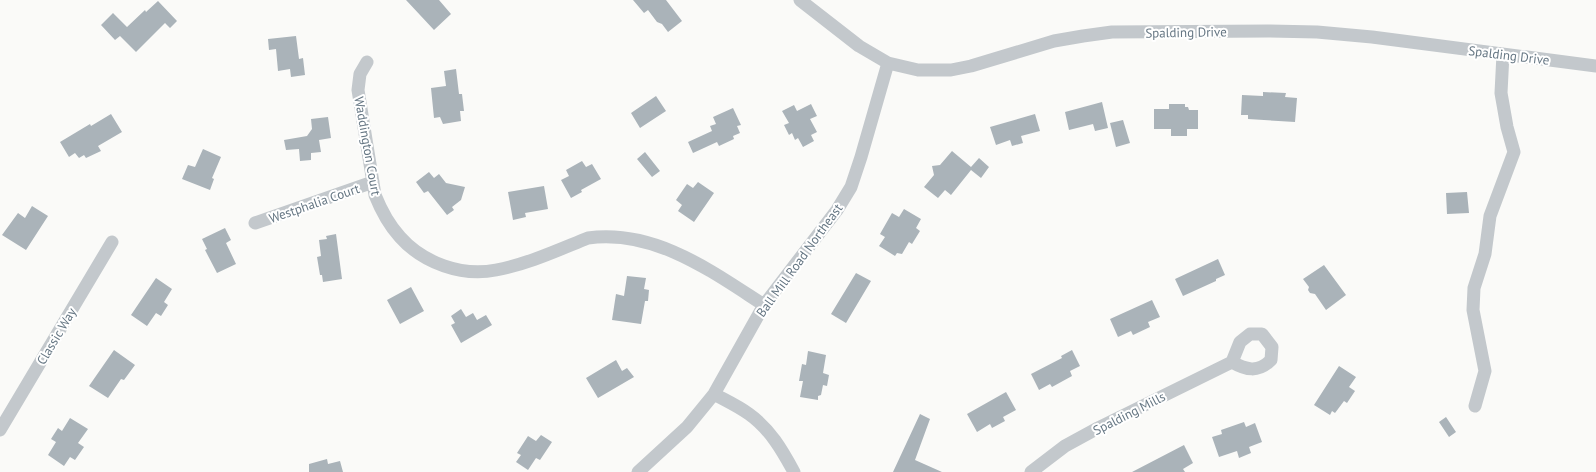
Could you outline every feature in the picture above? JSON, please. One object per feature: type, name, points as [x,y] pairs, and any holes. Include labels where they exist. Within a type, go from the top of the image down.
[{"type":"street","name":"Spalding Drive","points":[[800,0],[859,46],[888,63],[918,70],[951,70],[971,66],[1054,41],[1113,32],[1269,31],[1317,32],[1372,37],[1596,66]]},
{"type":"street","points":[[1475,406],[1485,371],[1473,310],[1474,288],[1485,254],[1490,216],[1514,152],[1507,127],[1501,93],[1503,54]]},
{"type":"street","name":"Waddington Court","points":[[367,62],[360,74],[358,90],[375,195],[382,210],[400,237],[422,256],[448,268],[472,272],[495,271],[521,264],[588,238],[623,238],[651,244],[684,256],[703,266],[764,305]]},
{"type":"street","name":"Ball Mill Road Northeast","points":[[638,472],[687,427],[714,394],[764,305],[837,210],[851,187],[861,158],[888,63]]},
{"type":"street","name":"Westphalia Court","points":[[255,224],[373,182]]},
{"type":"street","name":"Classic Way","points":[[0,430],[112,242]]},
{"type":"street","name":"Spalding Mills","points":[[1031,472],[1065,446],[1098,428],[1232,362]]},
{"type":"street","points":[[714,394],[749,414],[768,431],[780,446],[794,472]]},
{"type":"building","points":[[406,0],[439,0],[451,14],[434,30]]},
{"type":"building","points":[[633,0],[666,0],[682,21],[668,32],[662,24],[657,22],[648,10],[644,13]]},
{"type":"building","points":[[158,1],[177,21],[170,28],[165,23],[136,52],[120,36],[115,40],[101,25],[113,13],[127,27],[145,10],[146,12]]},
{"type":"building","points":[[296,36],[299,59],[303,58],[305,75],[291,77],[290,69],[278,71],[276,49],[269,50],[268,39]]},
{"type":"building","points":[[456,69],[459,94],[462,94],[464,111],[460,111],[461,121],[443,124],[440,117],[434,118],[431,88],[446,86],[444,71]]},
{"type":"building","points":[[1263,92],[1286,93],[1285,97],[1297,98],[1295,122],[1248,119],[1248,115],[1241,115],[1242,95],[1263,96]]},
{"type":"building","points":[[656,96],[666,111],[640,128],[631,113]]},
{"type":"building","points":[[1102,102],[1108,128],[1095,131],[1093,124],[1069,130],[1065,112]]},
{"type":"building","points":[[811,104],[817,116],[810,119],[817,132],[811,135],[814,141],[803,147],[798,138],[795,140],[792,133],[789,135],[784,125],[789,123],[782,111],[794,105],[797,111]]},
{"type":"building","points":[[1169,104],[1185,104],[1185,107],[1188,107],[1189,110],[1198,110],[1198,129],[1187,129],[1187,136],[1171,136],[1171,129],[1154,129],[1154,109],[1169,109]]},
{"type":"building","points":[[733,108],[741,125],[737,126],[740,133],[733,136],[734,139],[719,146],[717,142],[693,153],[688,142],[712,131],[710,126],[716,124],[713,117]]},
{"type":"building","points":[[111,114],[122,132],[98,146],[101,151],[86,158],[84,155],[79,158],[75,153],[69,157],[60,142],[90,124],[91,126]]},
{"type":"building","points":[[1035,114],[1040,131],[1021,136],[1023,143],[1012,146],[1010,140],[996,145],[990,127]]},
{"type":"building","points":[[328,117],[331,138],[319,140],[321,152],[311,153],[311,160],[300,161],[299,149],[286,150],[284,140],[307,136],[312,129],[311,119]]},
{"type":"building","points":[[1123,120],[1130,143],[1116,147],[1110,123]]},
{"type":"building","points":[[203,149],[221,157],[212,178],[214,179],[210,190],[182,179],[188,165],[195,167]]},
{"type":"building","points":[[952,151],[971,167],[979,158],[989,167],[981,178],[971,170],[951,195],[945,190],[938,198],[924,187],[934,175],[932,166],[940,165]]},
{"type":"building","points":[[645,152],[660,171],[652,177],[637,159]]},
{"type":"building","points":[[582,161],[586,167],[592,164],[601,179],[581,190],[582,192],[571,198],[561,180],[569,176],[566,170]]},
{"type":"building","points":[[429,172],[434,178],[439,174],[446,183],[465,187],[461,200],[452,207],[454,210],[447,215],[428,191],[424,193],[416,182]]},
{"type":"building","points":[[698,182],[714,193],[694,222],[678,211],[682,205],[676,200],[687,184],[693,188]]},
{"type":"building","points":[[544,186],[548,209],[525,213],[526,217],[513,220],[508,192]]},
{"type":"building","points":[[1467,192],[1469,213],[1447,214],[1446,193]]},
{"type":"building","points":[[32,206],[48,216],[26,250],[2,235],[18,213],[25,218]]},
{"type":"building","points":[[904,209],[921,219],[916,228],[920,231],[912,244],[909,242],[902,254],[897,253],[895,256],[879,246],[885,237],[880,234],[892,213],[899,217]]},
{"type":"building","points":[[225,228],[231,240],[226,243],[236,264],[217,273],[205,250],[207,249],[202,239]]},
{"type":"building","points":[[336,234],[342,279],[323,282],[322,275],[320,275],[317,257],[321,256],[319,240],[327,239],[326,236]]},
{"type":"building","points":[[1218,259],[1225,275],[1216,279],[1216,281],[1183,296],[1175,279]]},
{"type":"building","points":[[1324,265],[1346,295],[1326,310],[1315,294],[1310,293],[1308,290],[1309,287],[1303,279]]},
{"type":"building","points":[[856,273],[871,281],[846,323],[831,314]]},
{"type":"building","points":[[627,276],[646,278],[644,289],[649,290],[648,301],[645,301],[641,324],[612,320],[616,294],[624,296]]},
{"type":"building","points":[[156,278],[172,289],[164,302],[168,305],[161,316],[156,313],[147,326],[131,315]]},
{"type":"building","points":[[411,287],[424,311],[400,324],[387,300]]},
{"type":"building","points":[[1152,300],[1160,317],[1148,322],[1150,327],[1133,335],[1131,331],[1118,337],[1110,319]]},
{"type":"building","points":[[461,309],[466,317],[473,313],[477,320],[486,315],[492,325],[461,343],[451,325],[455,323],[451,316]]},
{"type":"building","points":[[114,350],[135,365],[124,380],[121,379],[108,398],[89,386]]},
{"type":"building","points":[[1072,350],[1080,366],[1070,371],[1072,376],[1052,387],[1050,384],[1039,390],[1031,374],[1062,358],[1061,356]]},
{"type":"building","points":[[808,351],[826,355],[823,373],[829,375],[827,386],[823,385],[821,395],[818,396],[818,400],[800,397],[803,381],[799,381],[802,364],[806,365]]},
{"type":"building","points":[[616,360],[622,371],[627,368],[634,377],[598,398],[586,378]]},
{"type":"building","points":[[1339,366],[1356,377],[1349,387],[1355,391],[1347,403],[1344,401],[1335,413],[1332,411],[1330,415],[1314,405]]},
{"type":"building","points":[[1006,392],[1016,410],[1003,417],[1005,421],[992,428],[990,424],[977,432],[967,414]]},
{"type":"building","points":[[920,414],[930,419],[915,460],[942,472],[893,472]]},
{"type":"building","points":[[1446,417],[1456,432],[1449,437],[1439,422]]},
{"type":"building","points":[[70,418],[88,429],[78,443],[84,447],[75,460],[70,457],[64,466],[48,455],[56,442],[51,439],[58,428],[62,431]]},
{"type":"building","points":[[1244,422],[1246,427],[1255,423],[1262,442],[1249,447],[1251,453],[1239,458],[1237,451],[1219,457],[1212,437],[1222,434],[1221,430]]},
{"type":"building","points":[[541,435],[552,442],[540,460],[536,458],[528,470],[516,462],[521,455],[517,453],[528,436],[536,441]]},
{"type":"building","points":[[1184,445],[1193,463],[1183,469],[1185,472],[1132,472]]},
{"type":"building","points":[[327,459],[328,464],[340,461],[343,472],[309,472],[309,464]]}]
